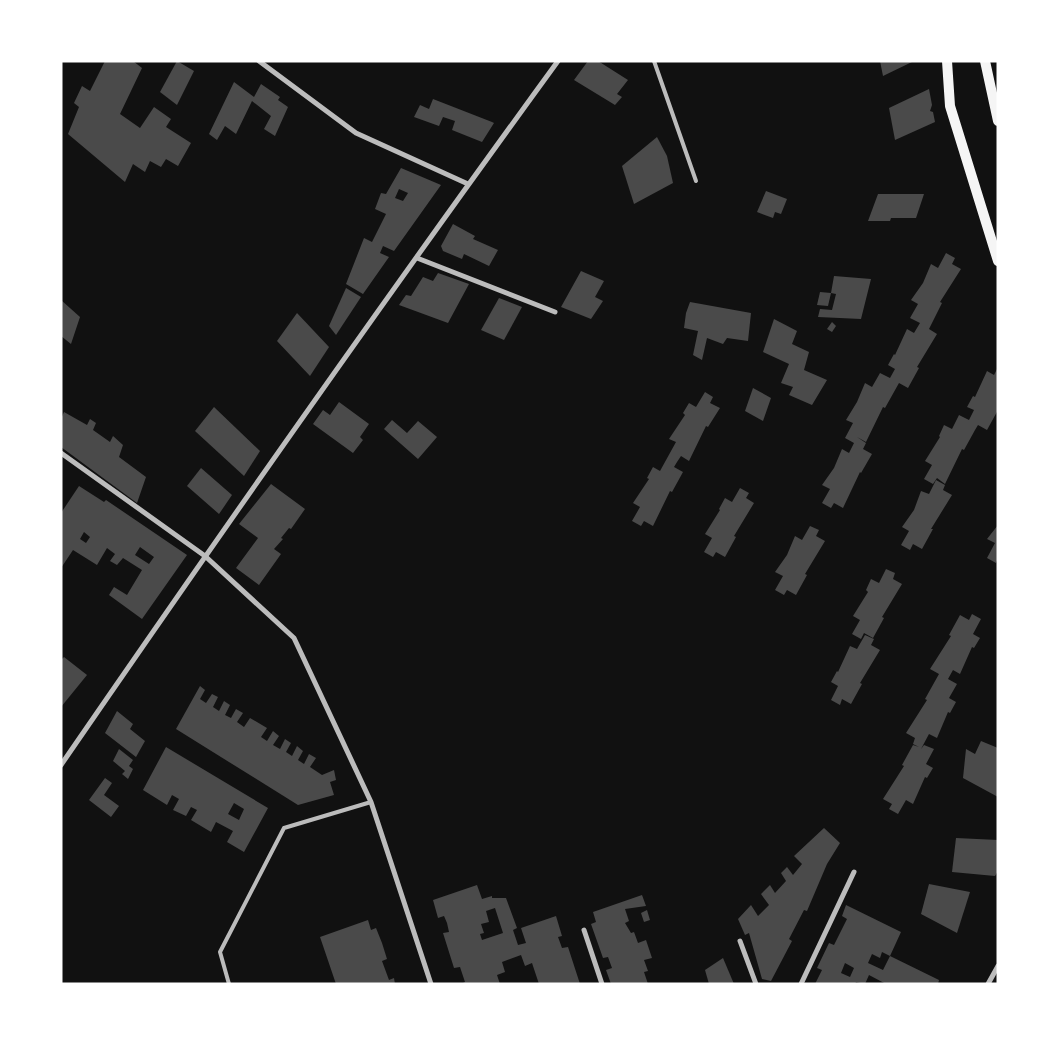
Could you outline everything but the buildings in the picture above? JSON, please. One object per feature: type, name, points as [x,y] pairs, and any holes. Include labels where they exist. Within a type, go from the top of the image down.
[{"type":"main road","points":[[947,61],[950,106],[998,261]]},
{"type":"main road","points":[[985,61],[998,121]]},
{"type":"street","points":[[259,61],[356,133],[468,184]]},
{"type":"street","points":[[61,765],[205,556],[468,184],[558,61]]},
{"type":"street","points":[[417,258],[554,312]]},
{"type":"street","points":[[61,453],[205,556],[294,638],[371,802],[432,984]]},
{"type":"street","points":[[801,984],[854,872]]},
{"type":"street","points":[[584,930],[602,984]]},
{"type":"street","points":[[740,941],[756,984]]},
{"type":"street","points":[[988,984],[998,966]]},
{"type":"lane","points":[[654,61],[696,181]]},
{"type":"lane","points":[[229,984],[220,952],[284,828],[371,802]]}]
